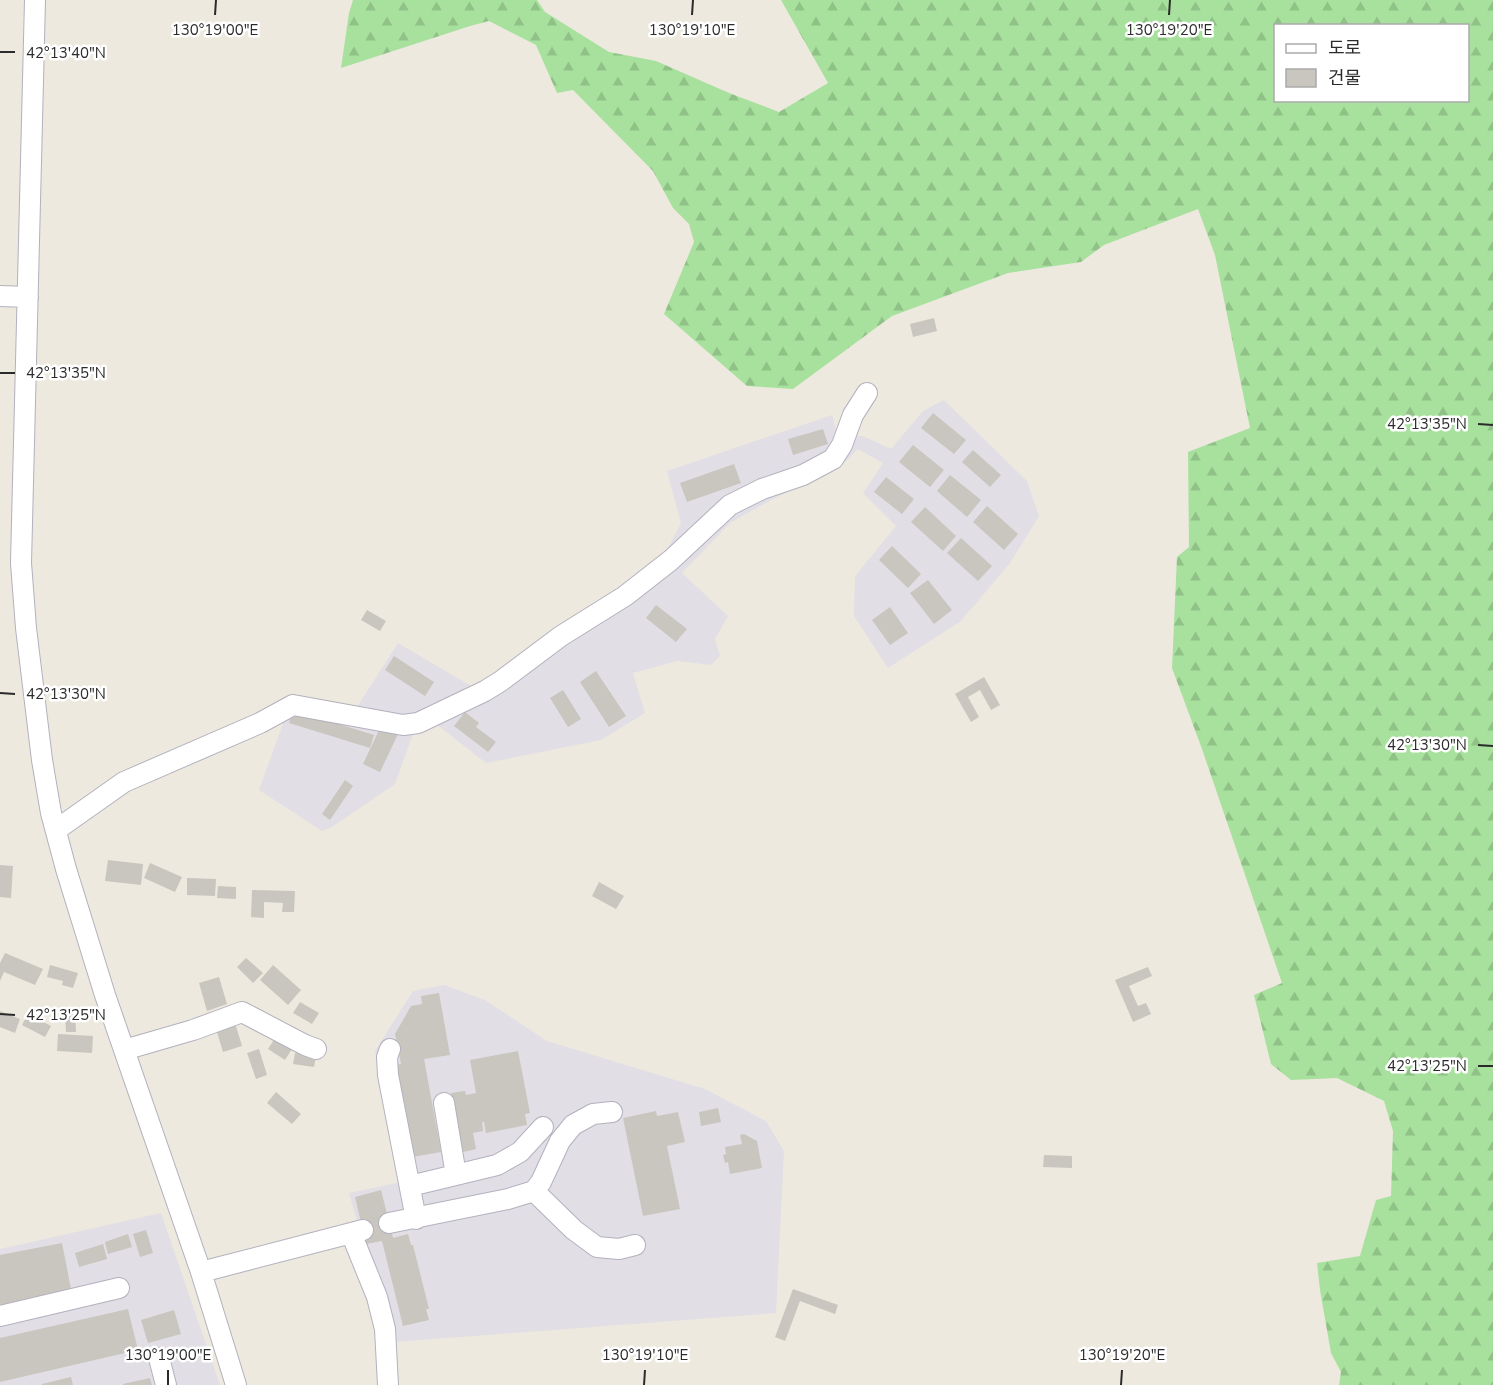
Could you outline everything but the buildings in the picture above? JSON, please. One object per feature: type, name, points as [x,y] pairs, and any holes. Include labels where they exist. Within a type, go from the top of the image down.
[{"type":"street","points":[[35,0],[21,563],[26,628],[42,760],[51,813],[80,914],[124,1050],[201,1272],[236,1385]]},
{"type":"street","points":[[0,296],[28,297]]},
{"type":"street","points":[[56,830],[124,782],[260,723],[293,705],[403,725],[418,723],[485,691],[561,636],[625,596],[671,560],[730,506],[762,489],[802,476],[833,459],[842,445],[853,415],[867,393]]},
{"type":"street","points":[[124,1050],[193,1030],[242,1012],[316,1049]]},
{"type":"street","points":[[390,1049],[387,1057],[388,1075],[416,1219]]},
{"type":"street","points":[[444,1103],[456,1174]]},
{"type":"street","points":[[389,1223],[508,1199],[534,1191],[541,1182],[560,1141],[573,1125],[593,1114],[612,1112]]},
{"type":"street","points":[[410,1186],[497,1165],[520,1152],[543,1127]]},
{"type":"street","points":[[534,1191],[574,1230],[597,1247],[619,1249],[634,1245]]},
{"type":"street","points":[[201,1272],[357,1232],[385,1329],[388,1385]]},
{"type":"street","points":[[0,1316],[119,1288]]},
{"type":"street","points":[[159,1358],[166,1385]]},
{"type":"shaded area","points":[[944,400],[1027,481],[1039,516],[1010,563],[961,621],[888,668],[854,616],[855,576],[896,526],[863,493],[883,463],[858,449],[842,465],[730,523],[682,573],[728,616],[715,639],[720,656],[711,665],[677,661],[633,673],[645,713],[601,740],[486,763],[436,724],[413,734],[395,784],[332,827],[322,831],[259,790],[292,699],[357,707],[398,643],[471,686],[483,685],[620,592],[664,556],[681,523],[667,471],[832,415],[838,437],[863,436],[891,449],[923,411]]},
{"type":"shaded area","points":[[444,985],[485,1000],[547,1041],[705,1089],[766,1121],[784,1151],[776,1313],[395,1342],[380,1274],[365,1249],[349,1193],[401,1182],[375,1051],[413,991]]},
{"type":"shaded area","points":[[161,1213],[220,1385],[0,1385],[0,1249]]},
{"type":"green space","points":[[353,0],[537,0],[545,12],[609,52],[656,61],[779,112],[828,83],[781,0],[1493,0],[1493,1385],[1339,1385],[1341,1372],[1331,1353],[1317,1263],[1360,1256],[1376,1200],[1391,1196],[1393,1131],[1384,1101],[1337,1078],[1291,1080],[1271,1064],[1254,995],[1282,983],[1172,668],[1177,557],[1189,547],[1188,452],[1250,428],[1215,255],[1198,209],[1104,245],[1081,262],[1008,273],[892,316],[793,389],[747,386],[664,314],[694,242],[689,224],[673,208],[653,171],[573,90],[557,93],[536,45],[489,21],[341,68]]}]
